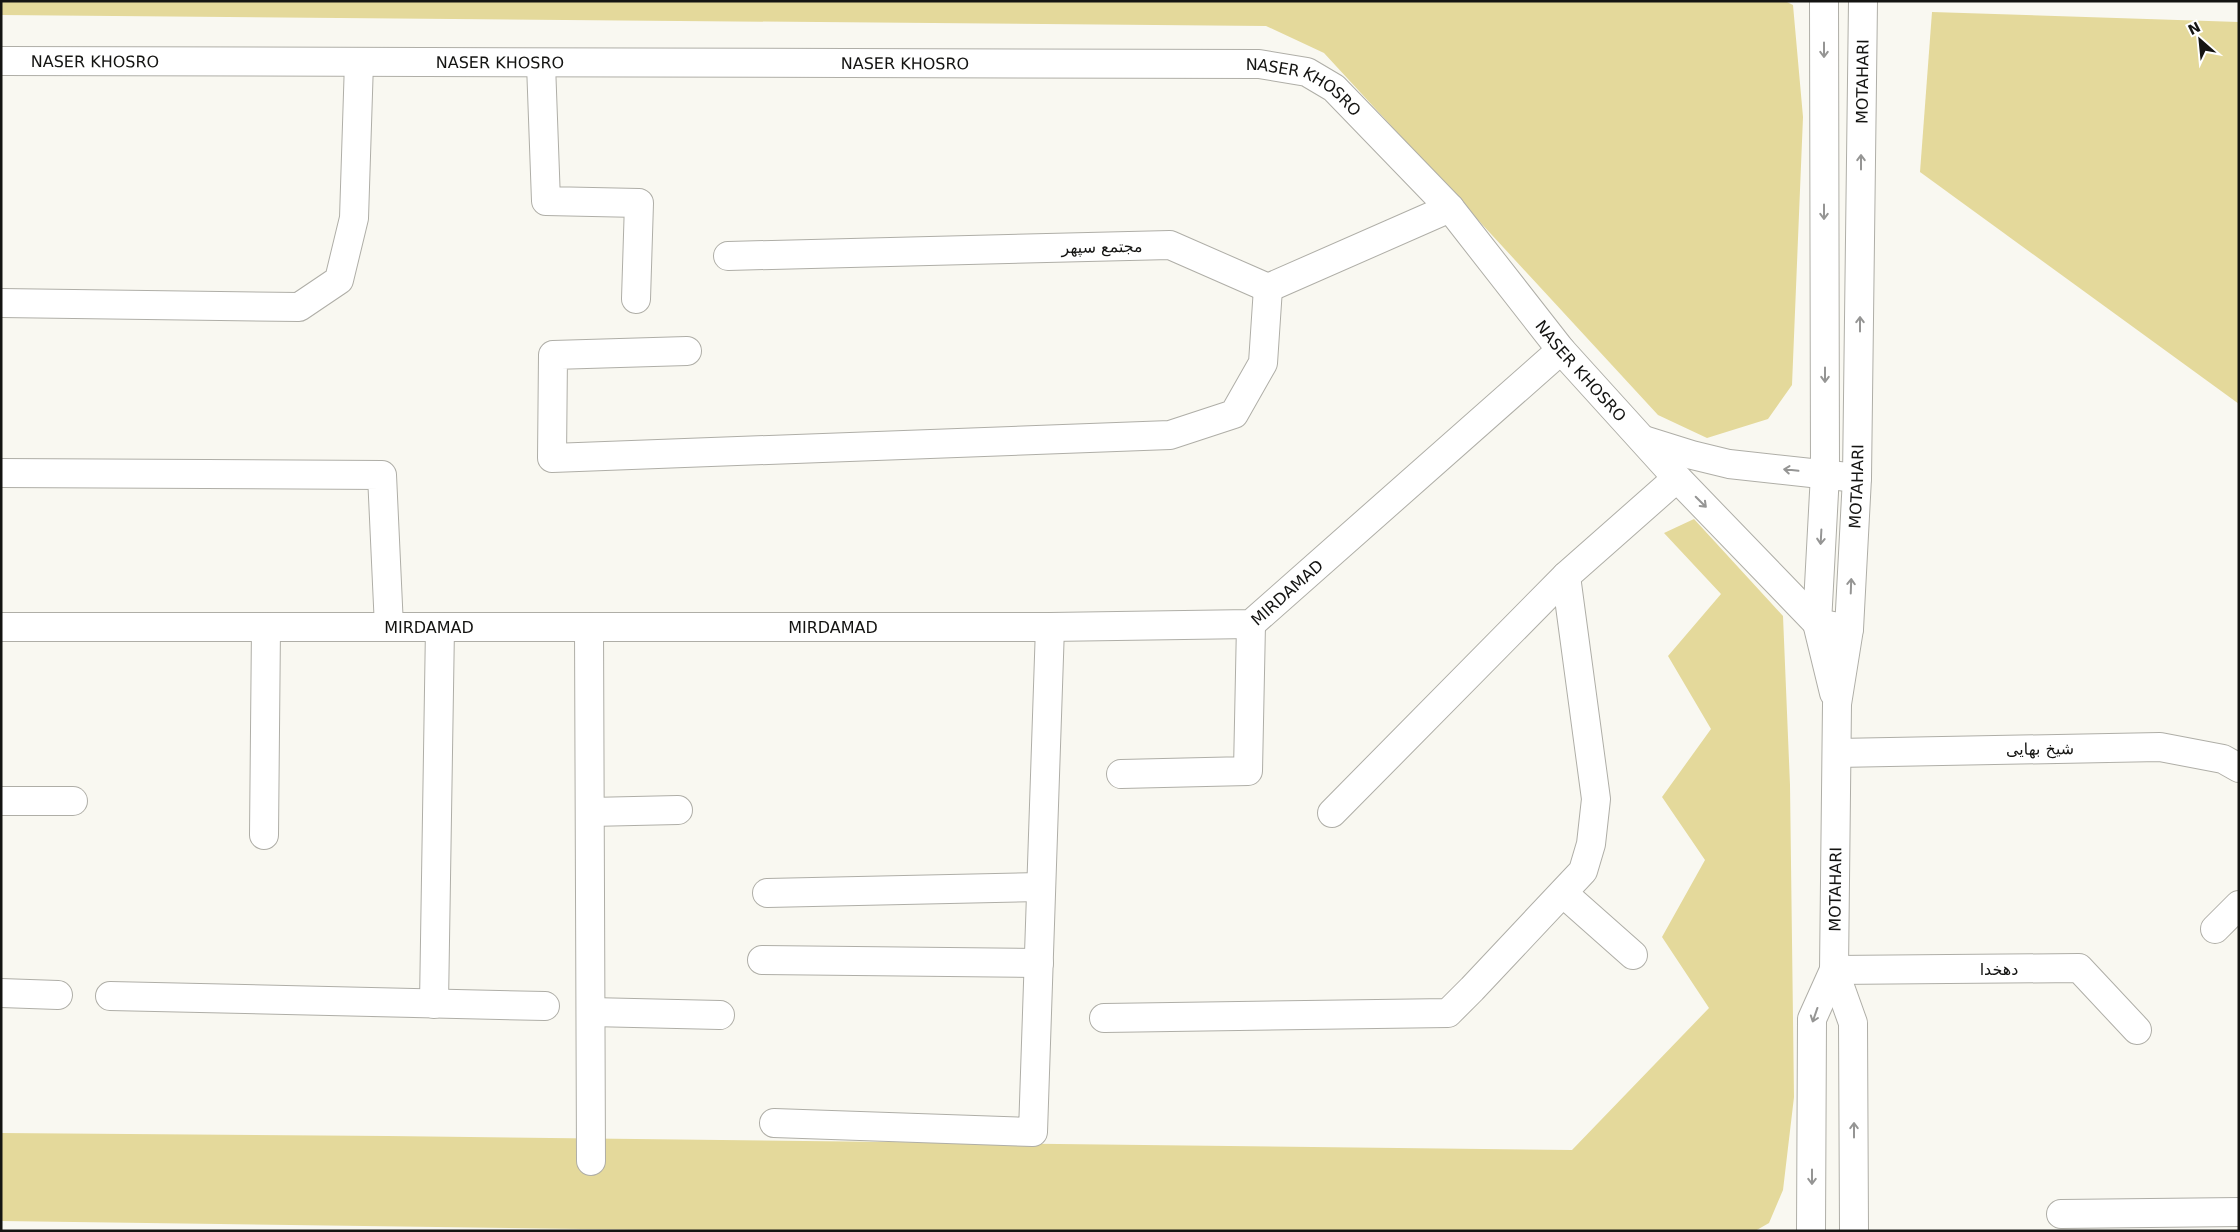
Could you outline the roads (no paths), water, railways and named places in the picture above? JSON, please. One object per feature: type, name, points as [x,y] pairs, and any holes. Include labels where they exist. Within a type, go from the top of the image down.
[{"type":"street","points":[[1824,1],[1825,474],[1817,623],[1837,704]]},
{"type":"street","name":"MOTAHARI","points":[[1854,1231],[1853,1023],[1834,970],[1837,704],[1849,629],[1857,478],[1862,1]]},
{"type":"street","name":"NASER KHOSRO","points":[[1,62],[1259,64],[1307,72],[1334,88],[1450,208],[1561,350],[1677,478],[1817,623]]},
{"type":"street","points":[[1,303],[299,307],[339,280],[354,218],[359,62]]},
{"type":"street","points":[[541,64],[546,201],[640,203],[636,299]]},
{"type":"street","points":[[687,351],[553,355],[552,458],[1170,435],[1234,414],[1263,364],[1268,288],[1450,208]]},
{"type":"street","name":"مجتمع سپهر","points":[[728,256],[1170,245],[1268,288]]},
{"type":"street","name":"MIRDAMAD","points":[[1,627],[1050,627],[1251,624],[1561,350]]},
{"type":"street","points":[[1644,440],[1692,456],[1729,464],[1857,478]]},
{"type":"street","points":[[1,473],[382,475],[389,627]]},
{"type":"street","points":[[1332,813],[1566,576],[1677,478]]},
{"type":"street","points":[[1104,1018],[1448,1013],[1583,871],[1591,844],[1596,799],[1566,576]]},
{"type":"street","points":[[1817,623],[1849,629]]},
{"type":"street","points":[[1121,774],[1248,771],[1251,624]]},
{"type":"street","points":[[264,835],[266,626]]},
{"type":"street","points":[[434,1004],[440,627]]},
{"type":"street","points":[[589,627],[591,1161]]},
{"type":"street","points":[[774,1123],[1033,1132],[1050,627]]},
{"type":"street","name":"شیخ بهایی","points":[[1837,753],[2160,747],[2223,760],[2239,768]]},
{"type":"street","points":[[1,800],[73,801]]},
{"type":"street","points":[[590,812],[678,810]]},
{"type":"street","points":[[767,893],[1041,887]]},
{"type":"street","points":[[1563,893],[1633,955]]},
{"type":"street","points":[[2215,929],[2239,905]]},
{"type":"street","points":[[762,960],[1039,963]]},
{"type":"street","name":"دهخدا","points":[[1834,970],[2079,968],[2137,1030]]},
{"type":"street","name":"MOTAHARI","points":[[1812,1231],[1812,1019],[1834,970]]},
{"type":"street","points":[[1,994],[58,994]]},
{"type":"street","points":[[110,996],[545,1006]]},
{"type":"street","points":[[591,1012],[720,1015]]},
{"type":"street","points":[[2061,1214],[2239,1212]]}]
